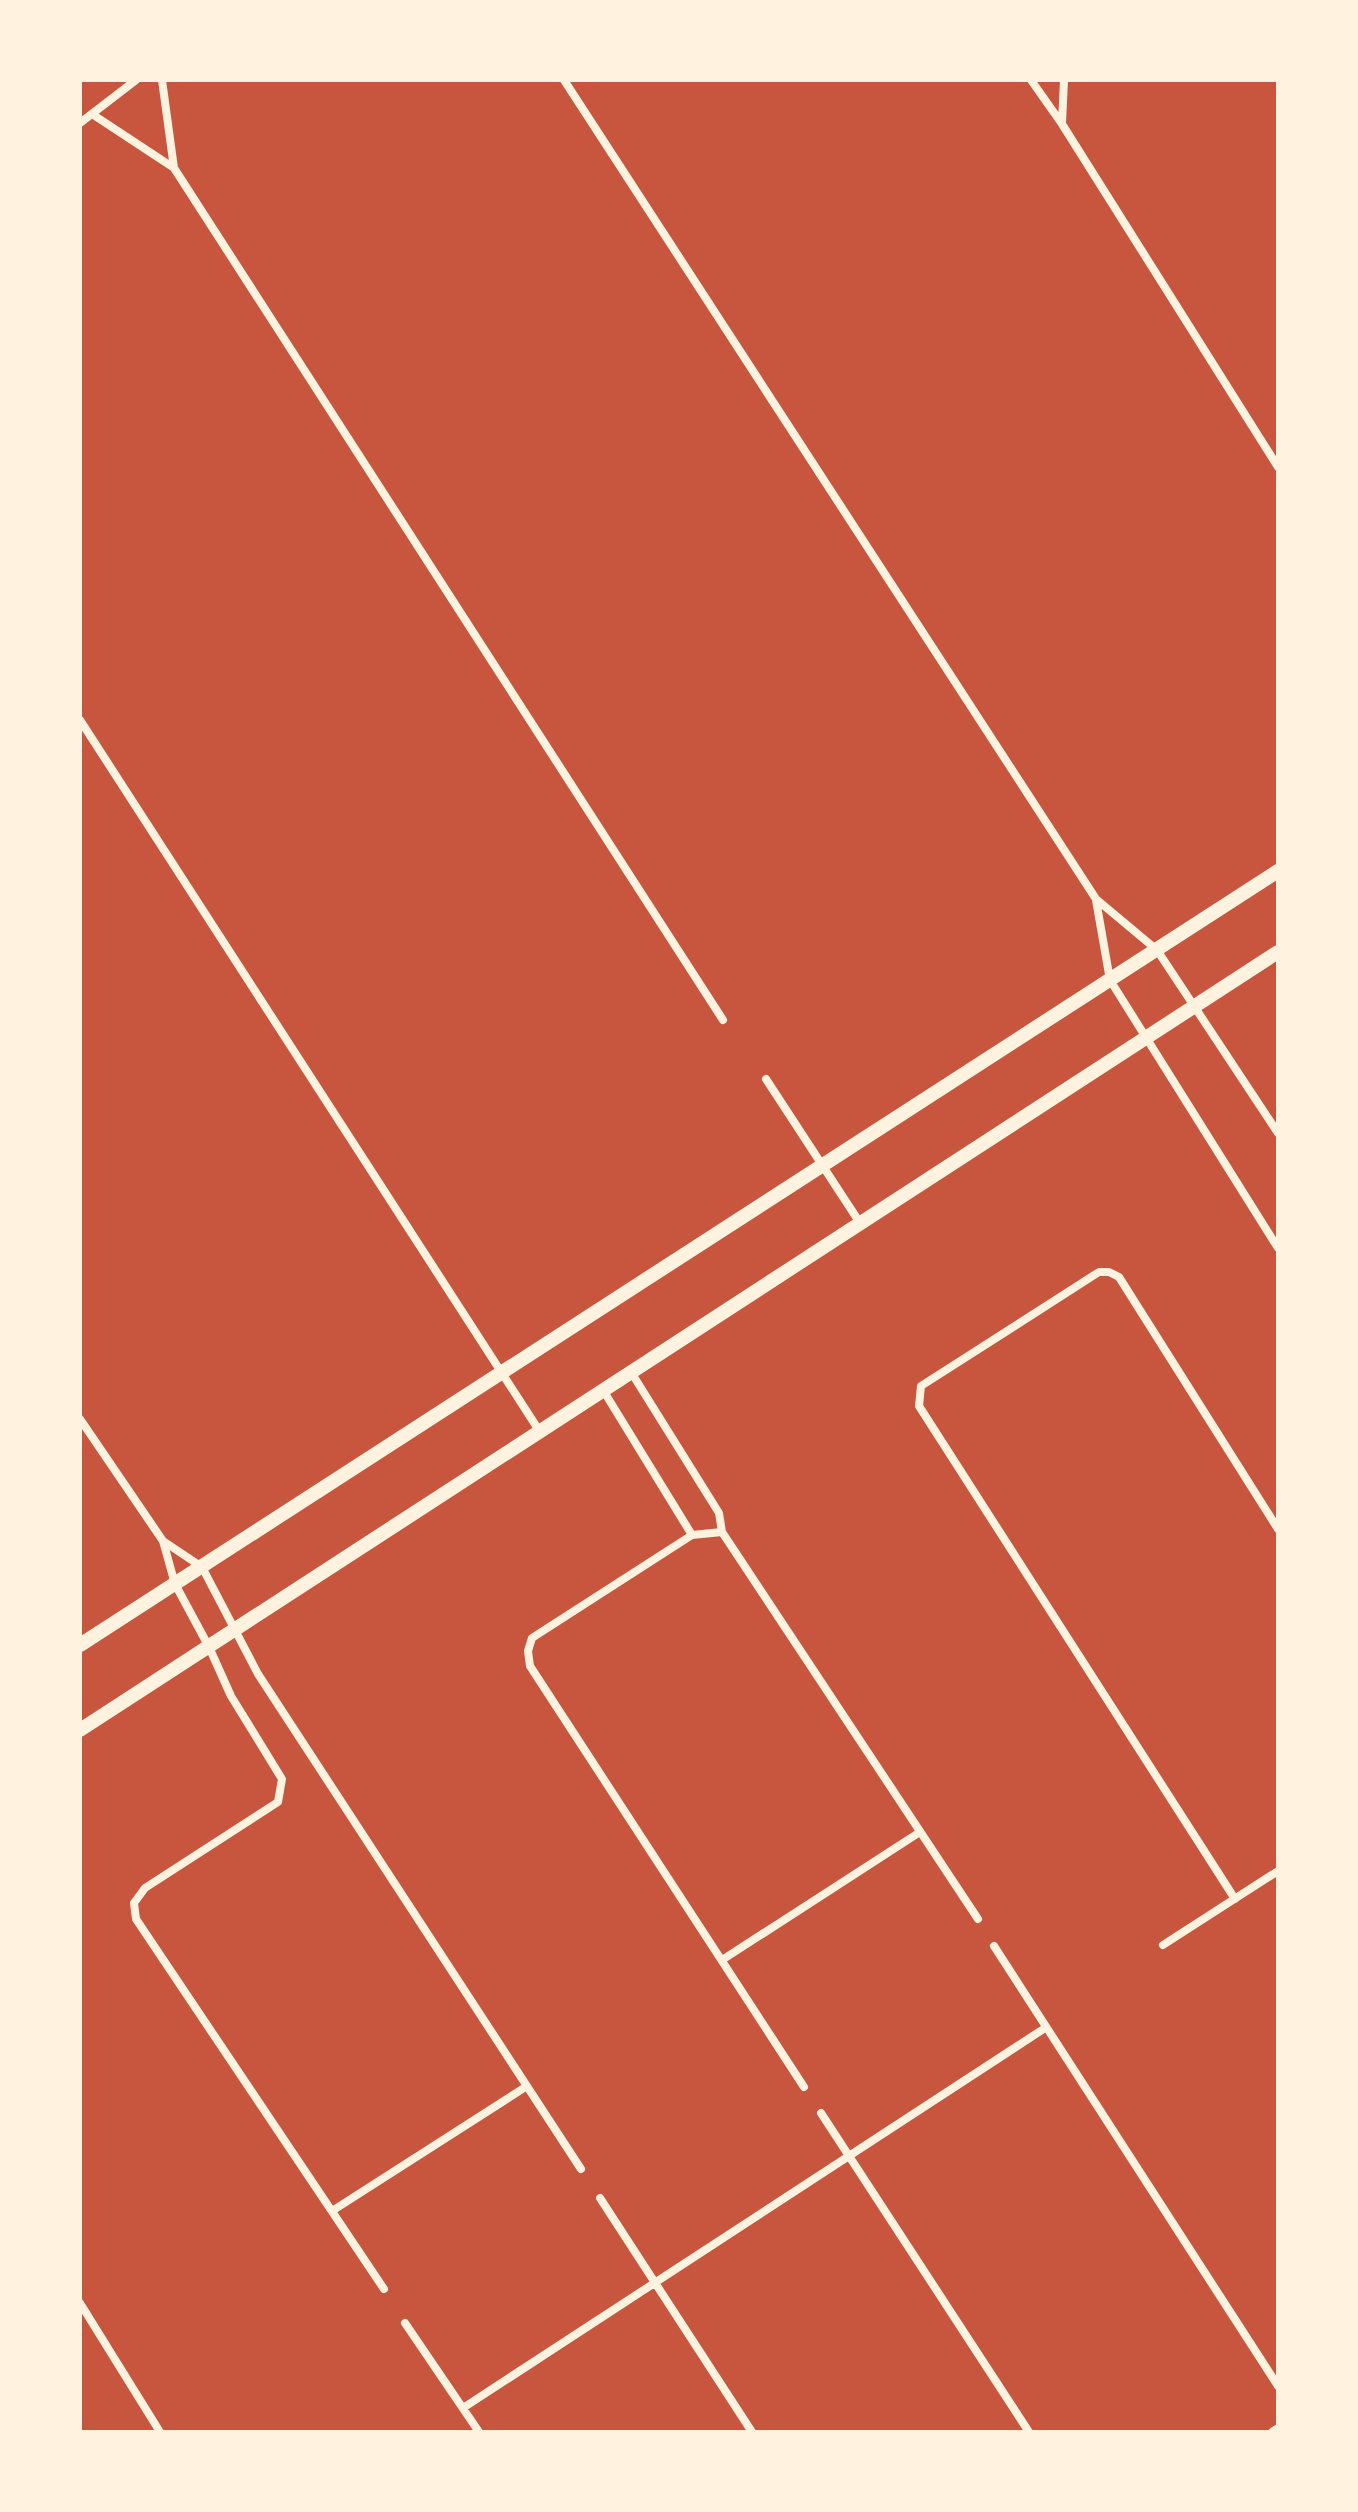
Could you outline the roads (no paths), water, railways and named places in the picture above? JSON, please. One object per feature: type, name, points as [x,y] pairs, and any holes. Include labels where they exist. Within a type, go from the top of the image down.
[{"type":"street","points":[[80,123],[136,80]]},
{"type":"street","points":[[162,80],[174,168]]},
{"type":"street","points":[[564,80],[1096,899],[1157,950],[1278,1133]]},
{"type":"street","points":[[1031,80],[1062,124],[1278,467]]},
{"type":"street","points":[[1062,124],[1064,80]]},
{"type":"street","points":[[92,114],[174,168],[723,1020]]},
{"type":"street","points":[[80,720],[540,1432]]},
{"type":"street","points":[[80,1645],[1278,871]]},
{"type":"street","points":[[1096,899],[1110,980],[1278,1248]]},
{"type":"street","points":[[80,1730],[1278,952]]},
{"type":"street","points":[[766,1079],[860,1223]]},
{"type":"street","points":[[1235,1899],[919,1406],[921,1386],[1099,1272],[1109,1272],[1119,1277],[1278,1529]]},
{"type":"street","points":[[631,1372],[719,1513],[722,1532],[978,1919]]},
{"type":"street","points":[[603,1390],[692,1535]]},
{"type":"street","points":[[80,1419],[163,1541],[175,1584],[231,1696],[282,1779],[278,1802],[145,1888],[134,1903],[136,1919],[384,2289]]},
{"type":"street","points":[[722,1532],[692,1535],[532,1638],[528,1651],[530,1666],[804,2087]]},
{"type":"street","points":[[163,1541],[202,1567],[258,1674],[581,2169]]},
{"type":"street","points":[[722,1960],[920,1832]]},
{"type":"street","points":[[1163,1945],[1278,1871]]},
{"type":"street","points":[[994,1946],[1278,2386]]},
{"type":"street","points":[[463,2408],[1045,2028]]},
{"type":"street","points":[[332,2211],[527,2086]]},
{"type":"street","points":[[821,2113],[1029,2432]]},
{"type":"street","points":[[600,2198],[752,2432]]},
{"type":"street","points":[[80,2303],[160,2432]]},
{"type":"street","points":[[405,2323],[479,2432]]},
{"type":"street","points":[[1272,2432],[1278,2428]]}]
